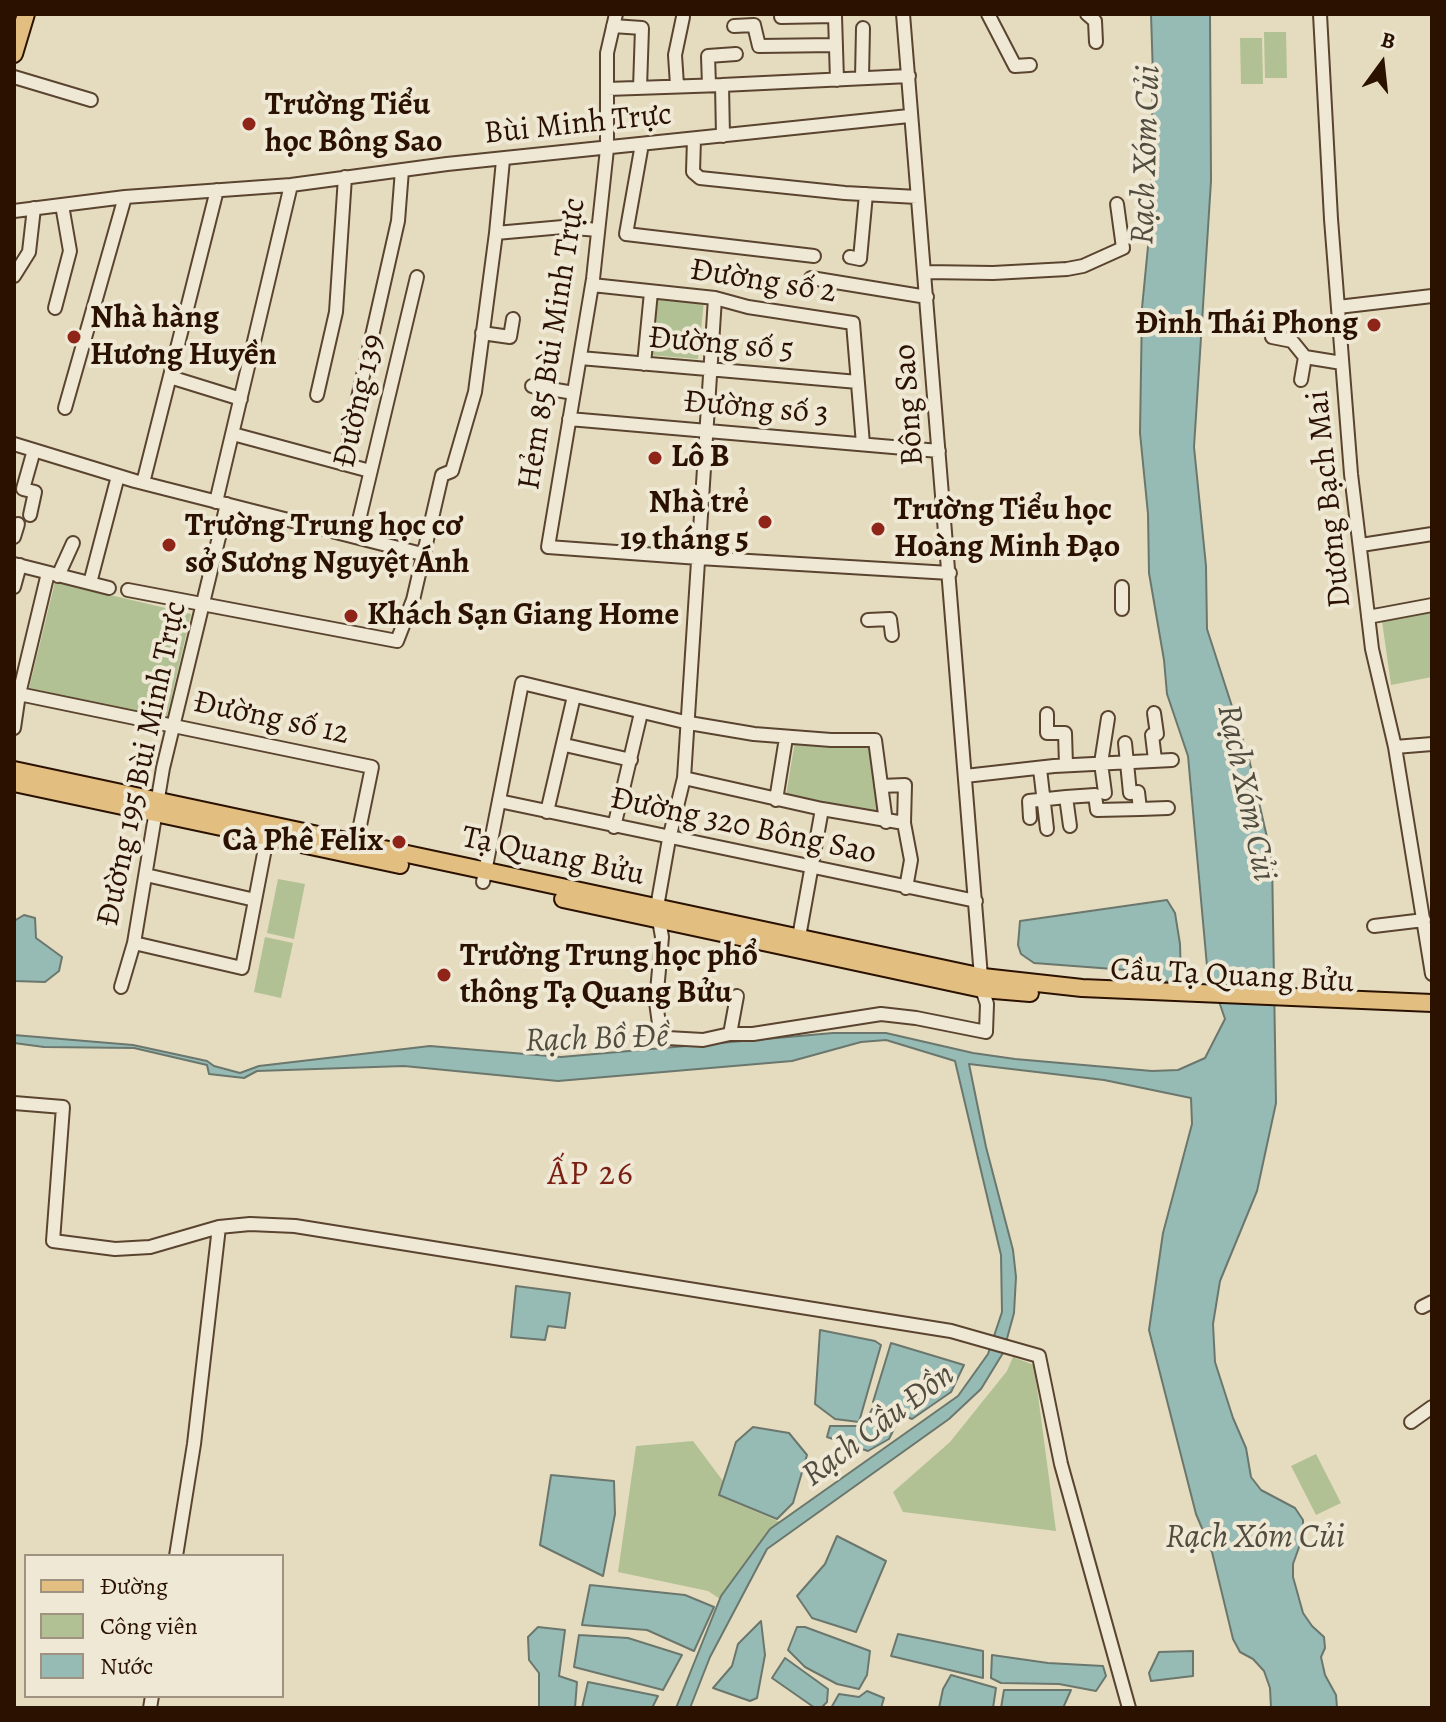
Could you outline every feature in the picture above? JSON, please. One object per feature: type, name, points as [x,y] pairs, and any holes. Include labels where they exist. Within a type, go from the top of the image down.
[{"type":"main road","points":[[14,54],[26,14]]},
{"type":"main road","name":"Tạ Quang Bửu","points":[[14,770],[267,838],[484,877],[982,983],[1082,992]]},
{"type":"main road","name":"Tạ Quang Bửu","points":[[14,783],[156,806],[356,845],[484,877]]},
{"type":"main road","name":"Tạ Quang Bửu","points":[[658,913],[799,937],[982,983]]},
{"type":"main road","name":"Cầu Tạ Quang Bửu","points":[[1082,992],[1379,1008]]},
{"type":"main road","points":[[1379,1008],[1432,1003]]},
{"type":"main road","points":[[1379,1008],[1432,1014]]},
{"type":"street","name":"Bông Sao","points":[[730,1034],[753,1034],[881,1014],[986,1032],[987,1004],[982,983],[903,14]]},
{"type":"street","points":[[988,14],[1015,66],[1030,65]]},
{"type":"street","points":[[1087,14],[1095,21],[1096,42]]},
{"type":"street","name":"Dương Bạch Mai","points":[[1320,14],[1351,474],[1379,685],[1395,747],[1427,905],[1424,920],[1432,974]]},
{"type":"street","points":[[781,17],[835,16],[837,80]]},
{"type":"street","points":[[677,85],[675,55],[683,17]]},
{"type":"street","points":[[615,20],[642,28],[640,88]]},
{"type":"street","name":"Hẻm 85 Bùi Minh Trực","points":[[615,20],[607,53],[607,149],[592,285],[548,547],[699,558]]},
{"type":"street","points":[[734,26],[754,25],[759,46],[836,45]]},
{"type":"street","points":[[862,78],[863,28]]},
{"type":"street","points":[[723,136],[708,56],[736,54]]},
{"type":"street","points":[[607,89],[909,76]]},
{"type":"street","points":[[14,77],[91,100]]},
{"type":"street","name":"Bùi Minh Trực","points":[[14,211],[125,197],[291,185],[402,170],[909,116]]},
{"type":"street","points":[[694,139],[693,172],[700,178],[917,197]]},
{"type":"street","points":[[642,144],[626,234],[814,256]]},
{"type":"street","points":[[128,590],[397,641],[413,600],[442,475],[452,471],[475,392],[503,160]]},
{"type":"street","points":[[343,464],[398,221],[402,170]]},
{"type":"street","points":[[317,395],[336,312],[345,177]]},
{"type":"street","name":"Đường 195 Bùi Minh Trực","points":[[121,987],[134,943],[156,806],[202,605],[233,434],[291,185]]},
{"type":"street","points":[[143,483],[217,190]]},
{"type":"street","points":[[850,257],[860,259],[866,194]]},
{"type":"street","points":[[65,408],[125,197]]},
{"type":"street","points":[[926,272],[993,273],[1083,266],[1123,248],[1117,204]]},
{"type":"street","points":[[55,308],[70,251],[62,205]]},
{"type":"street","points":[[14,276],[29,252],[34,208]]},
{"type":"street","points":[[496,233],[563,227],[598,230]]},
{"type":"street","name":"Đường 139","points":[[355,537],[417,277]]},
{"type":"street","points":[[811,278],[927,297]]},
{"type":"street","name":"Đường số 2","points":[[592,285],[715,298],[748,307],[853,323],[863,444]]},
{"type":"street","points":[[644,364],[651,292]]},
{"type":"street","points":[[1338,307],[1432,296]]},
{"type":"street","points":[[715,298],[684,778],[669,839],[658,913],[662,937],[656,1002],[660,1031],[667,1038],[679,1039],[703,1040],[730,1034],[737,996]]},
{"type":"street","points":[[482,333],[510,337],[513,319]]},
{"type":"street","points":[[1272,337],[1292,341],[1305,357],[1342,363]]},
{"type":"street","points":[[1301,380],[1305,357]]},
{"type":"street","name":"Đường số 5","points":[[580,358],[858,382]]},
{"type":"street","points":[[170,377],[241,399]]},
{"type":"street","points":[[532,386],[548,386],[574,393]]},
{"type":"street","name":"Đường số 3","points":[[569,419],[939,451]]},
{"type":"street","points":[[233,434],[370,471]]},
{"type":"street","points":[[14,444],[143,483],[422,554]]},
{"type":"street","points":[[30,515],[35,492],[23,489],[34,450]]},
{"type":"street","points":[[90,583],[118,476]]},
{"type":"street","points":[[14,537],[18,524]]},
{"type":"street","points":[[1361,545],[1432,534]]},
{"type":"street","points":[[14,728],[19,694],[53,575],[73,543]]},
{"type":"street","points":[[699,558],[950,573]]},
{"type":"street","points":[[14,587],[17,565],[109,588]]},
{"type":"street","points":[[1122,587],[1122,609]]},
{"type":"street","points":[[1368,617],[1432,605]]},
{"type":"street","points":[[868,620],[890,619],[892,635]]},
{"type":"street","points":[[484,877],[522,683],[689,723],[786,738],[875,740],[886,822]]},
{"type":"street","name":"Đường số 12","points":[[19,694],[372,767],[356,845]]},
{"type":"street","points":[[547,812],[574,696]]},
{"type":"street","points":[[614,827],[641,713]]},
{"type":"street","points":[[1154,713],[1157,734],[1152,735],[1155,760]]},
{"type":"street","points":[[1047,714],[1047,733],[1065,733],[1066,765]]},
{"type":"street","points":[[1105,793],[1101,763],[1108,718]]},
{"type":"street","points":[[776,800],[786,738]]},
{"type":"street","points":[[1125,743],[1130,793],[1138,792],[1140,809]]},
{"type":"street","points":[[1395,747],[1432,744]]},
{"type":"street","name":"Đường 320 Bông Sao","points":[[565,745],[631,760]]},
{"type":"street","points":[[965,776],[1066,765],[1172,760]]},
{"type":"street","points":[[1040,769],[1047,829]]},
{"type":"street","points":[[684,778],[776,800],[904,823]]},
{"type":"street","points":[[881,786],[905,785],[904,823],[911,860],[906,888]]},
{"type":"street","points":[[1030,818],[1029,801],[1066,797],[1095,795],[1097,810],[1168,808]]},
{"type":"street","points":[[1066,797],[1070,826]]},
{"type":"street","name":"Đường 320 Bông Sao","points":[[499,801],[976,901]]},
{"type":"street","points":[[799,937],[822,809]]},
{"type":"street","points":[[134,943],[242,968],[267,838]]},
{"type":"street","points":[[146,875],[255,900]]},
{"type":"street","points":[[1374,926],[1424,920]]},
{"type":"street","points":[[14,1103],[63,1107],[53,1241],[115,1249],[150,1247],[219,1227],[270,1224],[322,1230],[951,1331],[1039,1356],[1061,1464],[1129,1708]]},
{"type":"street","points":[[176,1554],[194,1444],[219,1227]]},
{"type":"street","points":[[1411,1422],[1432,1407]]},
{"type":"green space","points":[[1264,32],[1286,32],[1287,78],[1265,78]]},
{"type":"green space","points":[[1240,38],[1262,38],[1263,84],[1241,84]]},
{"type":"green space","points":[[655,296],[704,301],[698,359],[649,355]]},
{"type":"green space","points":[[55,582],[191,614],[166,721],[29,688]]},
{"type":"green space","points":[[1432,611],[1432,677],[1391,685],[1382,621]]},
{"type":"green space","points":[[795,741],[874,744],[881,813],[786,795]]},
{"type":"green space","points":[[278,879],[305,884],[294,939],[267,933]]},
{"type":"green space","points":[[265,937],[293,943],[281,998],[254,992]]},
{"type":"green space","points":[[1013,1357],[1034,1365],[1056,1531],[903,1512],[893,1492],[950,1442],[1007,1371]]},
{"type":"green space","points":[[693,1441],[723,1481],[719,1496],[780,1522],[770,1529],[720,1599],[708,1591],[618,1572],[636,1446]]},
{"type":"green space","points":[[1316,1454],[1341,1503],[1316,1515],[1291,1466]]},
{"type":"water","name":"Rạch Xóm Củi","points":[[1151,14],[1210,14],[1211,181],[1194,447],[1206,566],[1207,629],[1249,759],[1272,859],[1276,1103],[1257,1191],[1220,1281],[1213,1324],[1215,1362],[1246,1448],[1251,1477],[1261,1490],[1295,1508],[1303,1520],[1303,1536],[1293,1564],[1293,1577],[1303,1613],[1324,1637],[1325,1648],[1321,1657],[1325,1675],[1336,1695],[1337,1708],[1271,1708],[1270,1688],[1264,1671],[1253,1659],[1240,1652],[1233,1639],[1212,1552],[1196,1514],[1149,1330],[1163,1233],[1192,1124],[1191,1098],[1104,1080],[969,1064],[986,1147],[1013,1250],[1016,1277],[1014,1313],[1003,1353],[981,1389],[949,1419],[767,1549],[710,1657],[690,1708],[676,1708],[721,1596],[770,1529],[958,1396],[988,1354],[1002,1312],[1001,1255],[955,1061],[886,1040],[861,1042],[792,1061],[558,1081],[404,1066],[257,1071],[244,1078],[209,1074],[207,1065],[134,1048],[44,1047],[14,1043],[14,1035],[133,1045],[207,1061],[240,1073],[259,1066],[430,1046],[561,1057],[833,1033],[886,1033],[973,1053],[1015,1059],[1152,1071],[1178,1070],[1205,1058],[1225,1019],[1207,966],[1188,756],[1167,694],[1149,573],[1148,514],[1140,433],[1142,308],[1150,226]]},
{"type":"water","points":[[1167,900],[1175,913],[1180,944],[1181,979],[1178,983],[1157,980],[1153,972],[1034,963],[1021,954],[1018,945],[1020,921]]},
{"type":"water","points":[[24,915],[35,918],[36,938],[62,957],[59,971],[45,982],[14,981],[14,921]]},
{"type":"water","points":[[516,1286],[570,1293],[565,1328],[548,1326],[545,1340],[511,1337]]},
{"type":"water","points":[[820,1330],[875,1341],[881,1345],[859,1422],[835,1419],[815,1404]]},
{"type":"water","points":[[891,1343],[964,1365],[951,1392],[912,1419],[873,1402]]},
{"type":"water","name":"Rạch Cầu Đồn","points":[[872,1409],[898,1421],[889,1439],[868,1451],[827,1437],[830,1426],[864,1426]]},
{"type":"water","points":[[753,1427],[789,1433],[807,1455],[793,1503],[777,1519],[719,1495],[736,1442]]},
{"type":"water","points":[[551,1475],[614,1481],[615,1514],[603,1576],[540,1545]]},
{"type":"water","points":[[837,1536],[886,1561],[856,1632],[812,1618],[797,1596],[825,1564]]},
{"type":"water","points":[[590,1585],[685,1595],[714,1607],[694,1651],[647,1630],[582,1625]]},
{"type":"water","points":[[761,1621],[765,1655],[757,1698],[750,1701],[713,1688],[732,1666],[738,1644]]},
{"type":"water","points":[[538,1627],[565,1630],[559,1676],[577,1682],[575,1708],[539,1708],[539,1673],[529,1660],[528,1637]]},
{"type":"water","points":[[797,1627],[805,1627],[870,1651],[867,1675],[859,1689],[837,1684],[805,1667],[788,1650]]},
{"type":"water","points":[[898,1634],[983,1651],[983,1678],[891,1656]]},
{"type":"water","points":[[579,1635],[628,1638],[682,1655],[663,1690],[574,1667]]},
{"type":"water","points":[[1193,1651],[1193,1676],[1151,1681],[1149,1673],[1159,1652]]},
{"type":"water","points":[[992,1655],[1048,1663],[1103,1666],[1106,1676],[1096,1691],[1059,1684],[1001,1683],[991,1678]]},
{"type":"water","points":[[785,1658],[828,1689],[827,1702],[821,1708],[815,1708],[772,1678]]},
{"type":"water","points":[[951,1675],[996,1688],[993,1708],[939,1708],[943,1689]]},
{"type":"water","points":[[588,1682],[658,1696],[652,1708],[582,1708]]},
{"type":"water","points":[[1004,1690],[1071,1690],[1063,1708],[1001,1708]]},
{"type":"water","points":[[867,1691],[884,1698],[881,1708],[831,1708],[839,1694],[859,1697]]},
{"type":"place","name":"Trường Tiểu học Bông Sao","points":[[249,124]]},
{"type":"place","name":"Đình Thái Phong","points":[[1374,325]]},
{"type":"place","name":"Nhà hàng Hương Huyền","points":[[74,337]]},
{"type":"place","name":"Lô B","points":[[655,458]]},
{"type":"place","name":"Nhà trẻ 19 tháng 5","points":[[765,522]]},
{"type":"place","name":"Trường Tiểu học Hoàng Minh Đạo","points":[[878,529]]},
{"type":"place","name":"Trường Trung học cơ sở Sương Nguyệt Ánh","points":[[169,545]]},
{"type":"place","name":"Khách Sạn Giang Home","points":[[351,616]]},
{"type":"place","name":"Cà Phê Felix","points":[[399,842]]},
{"type":"place","name":"Trường Trung học phổ thông Tạ Quang Bửu","points":[[444,975]]},
{"type":"district","name":"ẤP 26","points":[[591,1176]]},
{"type":"water label","name":"Rạch Bồ Đề","points":[[596,1040]]}]
